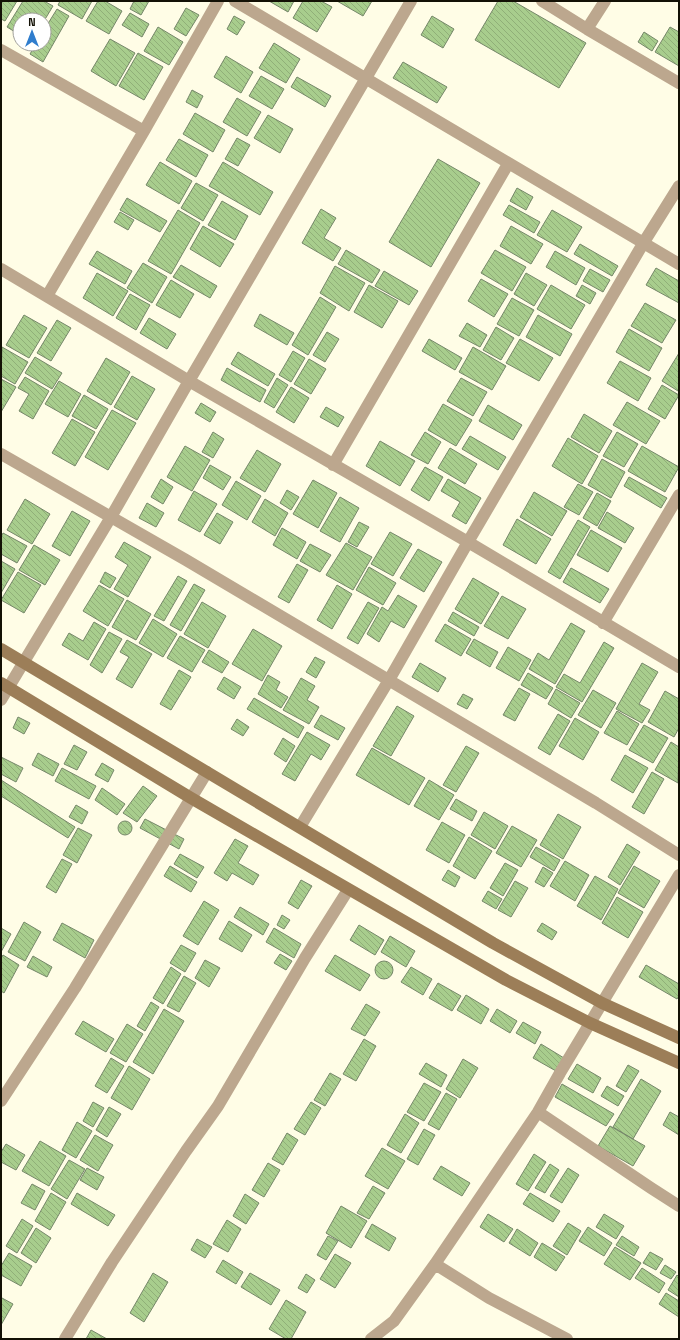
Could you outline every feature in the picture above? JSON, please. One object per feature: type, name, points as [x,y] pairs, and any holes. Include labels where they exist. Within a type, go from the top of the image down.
[{"type":"street","points":[[47,296],[218,1]]},
{"type":"street","points":[[235,1],[679,264]]},
{"type":"street","points":[[1,700],[5,685],[23,662],[111,517],[188,381],[411,1]]},
{"type":"street","points":[[542,1],[679,83]]},
{"type":"street","points":[[587,29],[605,1]]},
{"type":"street","points":[[1,50],[144,130]]},
{"type":"street","points":[[333,465],[508,164]]},
{"type":"street","points":[[300,827],[390,680],[468,542],[644,242],[679,186]]},
{"type":"street","points":[[1,270],[188,381],[468,542],[679,667]]},
{"type":"street","points":[[1,454],[186,560],[390,680],[596,803],[679,855]]},
{"type":"street","points":[[603,623],[679,495]]},
{"type":"street","points":[[1,649],[493,943],[602,1004],[679,1038]]},
{"type":"street","points":[[5,685],[191,798],[506,980],[590,1023],[679,1063]]},
{"type":"street","points":[[1,1101],[75,988],[207,772]]},
{"type":"street","points":[[371,1339],[394,1321],[435,1264],[538,1112],[679,875]]},
{"type":"street","points":[[65,1339],[112,1262],[218,1106],[305,958],[348,890]]},
{"type":"street","points":[[538,1112],[679,1206]]},
{"type":"street","points":[[435,1264],[489,1298],[567,1339]]},
{"type":"building","points":[[1,1],[17,1],[5,21],[1,19]]},
{"type":"building","points":[[23,1],[44,1],[53,6],[49,12],[16,12]]},
{"type":"building","points":[[60,1],[92,1],[82,19],[58,5]]},
{"type":"building","points":[[98,1],[105,1],[122,11],[109,34],[86,21]]},
{"type":"building","points":[[134,1],[149,1],[141,15],[130,9]]},
{"type":"building","points":[[269,1],[294,1],[288,12]]},
{"type":"building","points":[[303,1],[321,1],[332,7],[317,32],[293,18]]},
{"type":"building","points":[[337,1],[372,1],[363,16]]},
{"type":"building","points":[[498,1],[513,1],[586,43],[559,88],[475,40]]},
{"type":"building","points":[[186,8],[199,15],[186,36],[174,29]]},
{"type":"building","points":[[57,9],[69,16],[52,46],[52,17]]},
{"type":"building","points":[[130,13],[149,24],[142,37],[122,25]]},
{"type":"building","points":[[234,16],[245,22],[237,35],[227,29]]},
{"type":"building","points":[[432,16],[454,29],[443,48],[421,35]]},
{"type":"building","points":[[12,19],[12,30],[7,27]]},
{"type":"building","points":[[158,27],[183,42],[169,65],[144,51]]},
{"type":"building","points":[[670,27],[679,32],[679,66],[655,52]]},
{"type":"building","points":[[644,32],[658,41],[652,51],[638,42]]},
{"type":"building","points":[[110,39],[135,53],[116,86],[91,71]]},
{"type":"building","points":[[274,43],[300,59],[286,83],[259,68]]},
{"type":"building","points":[[31,52],[49,52],[43,62],[30,54]]},
{"type":"building","points":[[138,53],[163,67],[144,100],[119,86]]},
{"type":"building","points":[[226,56],[253,72],[241,93],[214,77]]},
{"type":"building","points":[[403,62],[447,87],[437,103],[393,78]]},
{"type":"building","points":[[261,76],[284,89],[272,109],[249,96]]},
{"type":"building","points":[[297,77],[331,96],[325,107],[291,87]]},
{"type":"building","points":[[192,90],[203,96],[197,108],[186,102]]},
{"type":"building","points":[[237,98],[261,112],[247,136],[223,122]]},
{"type":"building","points":[[195,113],[225,130],[213,152],[183,134]]},
{"type":"building","points":[[268,115],[293,129],[280,153],[254,138]]},
{"type":"building","points":[[237,138],[250,145],[238,166],[225,159]]},
{"type":"building","points":[[179,139],[208,155],[196,177],[166,160]]},
{"type":"building","points":[[438,159],[480,183],[431,267],[389,242]]},
{"type":"building","points":[[160,162],[192,181],[179,204],[146,185]]},
{"type":"building","points":[[223,162],[273,192],[260,215],[209,186]]},
{"type":"building","points":[[196,183],[218,195],[203,221],[181,208]]},
{"type":"building","points":[[517,188],[533,197],[526,210],[510,201]]},
{"type":"building","points":[[127,198],[167,221],[160,232],[120,210]]},
{"type":"building","points":[[222,201],[248,216],[235,240],[208,225]]},
{"type":"building","points":[[509,205],[540,222],[534,233],[503,215]]},
{"type":"building","points":[[321,209],[336,218],[324,238],[341,248],[333,261],[302,243]]},
{"type":"building","points":[[178,210],[200,223],[171,274],[148,261]]},
{"type":"building","points":[[552,210],[582,227],[567,252],[537,235]]},
{"type":"building","points":[[120,212],[134,220],[128,230],[114,222]]},
{"type":"building","points":[[203,226],[234,244],[220,267],[190,249]]},
{"type":"building","points":[[511,226],[543,244],[531,264],[500,246]]},
{"type":"building","points":[[580,244],[618,266],[612,276],[574,254]]},
{"type":"building","points":[[346,250],[380,270],[372,283],[338,264]]},
{"type":"building","points":[[495,250],[526,267],[512,291],[481,273]]},
{"type":"building","points":[[97,251],[132,271],[125,284],[89,264]]},
{"type":"building","points":[[555,251],[585,268],[576,285],[546,267]]},
{"type":"building","points":[[143,263],[167,277],[152,303],[127,288]]},
{"type":"building","points":[[181,265],[217,286],[210,298],[173,277]]},
{"type":"building","points":[[335,266],[365,283],[349,311],[320,293]]},
{"type":"building","points":[[656,268],[679,281],[679,303],[646,285]]},
{"type":"building","points":[[590,269],[610,280],[603,292],[583,281]]},
{"type":"building","points":[[384,271],[418,291],[409,305],[375,286]]},
{"type":"building","points":[[97,273],[128,291],[113,316],[83,298]]},
{"type":"building","points":[[526,273],[547,285],[534,306],[514,294]]},
{"type":"building","points":[[481,279],[508,294],[494,317],[468,301]]},
{"type":"building","points":[[171,280],[194,294],[180,318],[156,305]]},
{"type":"building","points":[[369,285],[398,301],[382,328],[354,312]]},
{"type":"building","points":[[551,285],[585,305],[571,329],[537,309]]},
{"type":"building","points":[[582,285],[596,293],[590,304],[576,296]]},
{"type":"building","points":[[130,294],[150,305],[136,330],[116,318]]},
{"type":"building","points":[[320,297],[336,307],[308,355],[292,345]]},
{"type":"building","points":[[512,298],[534,310],[519,336],[497,324]]},
{"type":"building","points":[[645,303],[676,320],[662,343],[631,326]]},
{"type":"building","points":[[260,314],[294,333],[287,345],[254,326]]},
{"type":"building","points":[[24,315],[47,328],[29,358],[6,345]]},
{"type":"building","points":[[538,315],[572,334],[560,356],[526,337]]},
{"type":"building","points":[[149,318],[176,334],[167,349],[140,333]]},
{"type":"building","points":[[57,320],[71,328],[51,361],[37,353]]},
{"type":"building","points":[[467,323],[487,335],[480,347],[459,336]]},
{"type":"building","points":[[496,327],[514,338],[501,360],[483,350]]},
{"type":"building","points":[[629,329],[662,348],[649,371],[616,352]]},
{"type":"building","points":[[327,332],[339,339],[325,362],[313,355]]},
{"type":"building","points":[[429,339],[462,358],[455,370],[422,351]]},
{"type":"building","points":[[520,339],[553,358],[539,381],[506,363]]},
{"type":"building","points":[[2,347],[28,362],[15,384],[1,376]]},
{"type":"building","points":[[473,347],[506,366],[492,390],[459,372]]},
{"type":"building","points":[[293,351],[305,358],[291,382],[279,375]]},
{"type":"building","points":[[238,352],[275,374],[268,386],[231,364]]},
{"type":"building","points":[[679,353],[679,389],[678,391],[662,381]]},
{"type":"building","points":[[35,357],[62,373],[52,389],[25,373]]},
{"type":"building","points":[[106,358],[130,372],[111,405],[87,391]]},
{"type":"building","points":[[309,359],[326,369],[311,394],[294,384]]},
{"type":"building","points":[[620,361],[651,378],[638,401],[607,383]]},
{"type":"building","points":[[227,368],[266,390],[260,402],[221,380]]},
{"type":"building","points":[[132,376],[155,389],[137,420],[114,407]]},
{"type":"building","points":[[25,377],[49,391],[33,419],[19,411],[29,394],[18,388]]},
{"type":"building","points":[[277,378],[288,385],[274,408],[264,402]]},
{"type":"building","points":[[461,378],[487,392],[473,416],[447,401]]},
{"type":"building","points":[[1,379],[16,387],[1,412]]},
{"type":"building","points":[[59,381],[81,394],[68,417],[45,404]]},
{"type":"building","points":[[662,385],[679,395],[665,419],[648,409]]},
{"type":"building","points":[[291,387],[309,398],[294,423],[276,412]]},
{"type":"building","points":[[84,395],[108,409],[96,429],[72,416]]},
{"type":"building","points":[[627,402],[660,421],[646,444],[613,425]]},
{"type":"building","points":[[201,403],[216,412],[210,422],[195,413]]},
{"type":"building","points":[[443,404],[472,420],[456,446],[428,430]]},
{"type":"building","points":[[488,405],[522,425],[513,440],[479,421]]},
{"type":"building","points":[[326,407],[344,417],[338,427],[320,417]]},
{"type":"building","points":[[112,410],[136,423],[108,470],[85,457]]},
{"type":"building","points":[[584,414],[612,431],[599,453],[571,437]]},
{"type":"building","points":[[72,419],[95,432],[75,466],[52,453]]},
{"type":"building","points":[[213,432],[224,439],[213,458],[202,452]]},
{"type":"building","points":[[425,432],[441,442],[428,464],[411,455]]},
{"type":"building","points":[[617,432],[638,444],[624,467],[603,456]]},
{"type":"building","points":[[470,436],[506,457],[498,470],[462,449]]},
{"type":"building","points":[[568,438],[598,456],[582,484],[552,466]]},
{"type":"building","points":[[380,441],[415,461],[400,486],[366,466]]},
{"type":"building","points":[[185,446],[210,460],[192,491],[167,477]]},
{"type":"building","points":[[642,446],[679,467],[665,492],[628,471]]},
{"type":"building","points":[[450,448],[477,464],[465,484],[438,468]]},
{"type":"building","points":[[257,450],[281,464],[265,492],[240,478]]},
{"type":"building","points":[[602,459],[625,472],[611,498],[588,485]]},
{"type":"building","points":[[210,465],[231,477],[223,490],[203,478]]},
{"type":"building","points":[[425,467],[443,477],[429,501],[411,490]]},
{"type":"building","points":[[629,477],[667,498],[661,508],[624,486]]},
{"type":"building","points":[[161,479],[173,487],[163,504],[151,497]]},
{"type":"building","points":[[448,479],[481,498],[466,524],[452,516],[460,502],[441,491]]},
{"type":"building","points":[[313,480],[337,493],[318,528],[293,514]]},
{"type":"building","points":[[236,481],[261,496],[247,520],[222,505]]},
{"type":"building","points":[[578,484],[593,492],[579,515],[564,507]]},
{"type":"building","points":[[287,490],[299,497],[291,510],[280,503]]},
{"type":"building","points":[[194,491],[217,504],[200,532],[178,520]]},
{"type":"building","points":[[534,492],[567,511],[552,536],[520,517]]},
{"type":"building","points":[[597,493],[611,501],[597,526],[583,518]]},
{"type":"building","points":[[340,497],[359,508],[340,542],[320,531]]},
{"type":"building","points":[[25,499],[50,514],[32,544],[7,530]]},
{"type":"building","points":[[265,499],[288,513],[275,536],[252,522]]},
{"type":"building","points":[[147,503],[164,513],[156,527],[139,518]]},
{"type":"building","points":[[72,511],[90,521],[70,556],[52,546]]},
{"type":"building","points":[[607,512],[634,528],[625,543],[598,528]]},
{"type":"building","points":[[217,513],[233,522],[220,544],[204,535]]},
{"type":"building","points":[[517,519],[551,539],[536,564],[503,545]]},
{"type":"building","points":[[578,520],[590,527],[560,579],[548,572]]},
{"type":"building","points":[[359,522],[369,527],[357,547],[348,542]]},
{"type":"building","points":[[282,528],[306,542],[297,559],[273,545]]},
{"type":"building","points":[[591,530],[622,548],[608,572],[577,555]]},
{"type":"building","points":[[390,532],[412,544],[393,576],[371,564]]},
{"type":"building","points":[[3,533],[27,546],[17,563],[1,554],[1,537]]},
{"type":"building","points":[[124,542],[151,557],[128,597],[114,589],[128,565],[115,557]]},
{"type":"building","points":[[346,543],[372,557],[353,590],[326,575]]},
{"type":"building","points":[[310,544],[331,555],[320,572],[300,561]]},
{"type":"building","points":[[34,545],[60,560],[45,585],[19,570]]},
{"type":"building","points":[[418,549],[442,562],[424,592],[400,578]]},
{"type":"building","points":[[1,561],[15,569],[1,593]]},
{"type":"building","points":[[297,564],[308,570],[289,603],[278,597]]},
{"type":"building","points":[[369,567],[396,583],[383,605],[356,590]]},
{"type":"building","points":[[571,568],[609,589],[600,603],[563,582]]},
{"type":"building","points":[[18,572],[41,585],[24,613],[1,600]]},
{"type":"building","points":[[105,572],[116,578],[110,588],[100,582]]},
{"type":"building","points":[[178,576],[187,581],[164,621],[154,616]]},
{"type":"building","points":[[473,578],[499,593],[481,624],[455,609]]},
{"type":"building","points":[[194,584],[205,590],[181,631],[170,625]]},
{"type":"building","points":[[99,585],[124,599],[108,626],[83,611]]},
{"type":"building","points":[[337,585],[352,594],[332,629],[317,620]]},
{"type":"building","points":[[398,595],[417,606],[404,628],[391,621],[379,642],[367,634],[382,607],[388,611]]},
{"type":"building","points":[[502,596],[526,609],[508,639],[484,626]]},
{"type":"building","points":[[127,600],[151,614],[136,640],[112,627]]},
{"type":"building","points":[[202,602],[226,616],[208,648],[184,634]]},
{"type":"building","points":[[368,602],[379,608],[358,644],[347,638]]},
{"type":"building","points":[[453,612],[479,627],[474,636],[448,621]]},
{"type":"building","points":[[153,619],[177,634],[163,657],[139,643]]},
{"type":"building","points":[[94,622],[106,629],[88,660],[62,645],[69,633],[83,641]]},
{"type":"building","points":[[571,623],[585,631],[555,684],[529,669],[538,653],[549,660]]},
{"type":"building","points":[[445,624],[471,639],[461,656],[435,641]]},
{"type":"building","points":[[253,629],[282,646],[262,681],[232,664]]},
{"type":"building","points":[[109,632],[122,639],[102,673],[90,665]]},
{"type":"building","points":[[180,636],[205,650],[192,672],[167,658]]},
{"type":"building","points":[[474,639],[498,652],[490,667],[466,653]]},
{"type":"building","points":[[127,640],[152,654],[132,688],[116,679],[129,657],[120,652]]},
{"type":"building","points":[[604,642],[614,648],[582,702],[556,687],[564,674],[580,683]]},
{"type":"building","points":[[508,647],[531,660],[519,681],[496,668]]},
{"type":"building","points":[[209,650],[229,662],[222,673],[202,662]]},
{"type":"building","points":[[315,657],[325,662],[316,678],[306,672]]},
{"type":"building","points":[[420,663],[446,678],[438,692],[412,677]]},
{"type":"building","points":[[642,663],[658,672],[639,704],[650,710],[642,723],[616,709]]},
{"type":"building","points":[[179,670],[191,677],[171,710],[160,704]]},
{"type":"building","points":[[528,673],[553,688],[546,699],[521,685]]},
{"type":"building","points":[[268,675],[280,682],[276,690],[288,697],[281,708],[258,694]]},
{"type":"building","points":[[224,677],[241,687],[234,699],[217,689]]},
{"type":"building","points":[[301,678],[315,686],[307,700],[319,707],[309,724],[283,710]]},
{"type":"building","points":[[519,688],[530,694],[515,721],[503,715]]},
{"type":"building","points":[[556,689],[580,703],[571,718],[548,704]]},
{"type":"building","points":[[593,690],[616,703],[601,728],[578,715]]},
{"type":"building","points":[[665,691],[679,699],[679,728],[674,737],[648,722]]},
{"type":"building","points":[[463,694],[473,699],[467,709],[457,704]]},
{"type":"building","points":[[254,698],[304,727],[298,738],[247,709]]},
{"type":"building","points":[[397,706],[414,716],[391,756],[373,746]]},
{"type":"building","points":[[617,711],[639,724],[627,745],[604,733]]},
{"type":"building","points":[[558,714],[570,721],[550,755],[538,748]]},
{"type":"building","points":[[321,715],[345,728],[338,740],[314,727]]},
{"type":"building","points":[[18,717],[30,723],[24,734],[13,728]]},
{"type":"building","points":[[575,718],[599,732],[583,760],[559,746]]},
{"type":"building","points":[[237,719],[249,727],[243,736],[231,729]]},
{"type":"building","points":[[644,725],[668,738],[653,763],[629,750]]},
{"type":"building","points":[[307,732],[330,745],[321,760],[311,754],[295,781],[282,774]]},
{"type":"building","points":[[283,738],[295,746],[286,762],[274,754]]},
{"type":"building","points":[[671,742],[679,747],[678,783],[655,770]]},
{"type":"building","points":[[74,745],[87,752],[77,770],[64,764]]},
{"type":"building","points":[[466,746],[479,753],[456,792],[443,785]]},
{"type":"building","points":[[372,748],[425,778],[409,805],[356,775]]},
{"type":"building","points":[[38,753],[59,764],[53,776],[32,765]]},
{"type":"building","points":[[625,755],[648,768],[633,793],[611,780]]},
{"type":"building","points":[[1,757],[23,768],[16,782],[1,774]]},
{"type":"building","points":[[102,763],[114,770],[108,782],[95,775]]},
{"type":"building","points":[[62,768],[96,786],[89,799],[55,781]]},
{"type":"building","points":[[652,772],[664,779],[644,814],[632,807]]},
{"type":"building","points":[[1,780],[75,827],[68,838],[1,796]]},
{"type":"building","points":[[429,780],[454,795],[439,820],[414,806]]},
{"type":"building","points":[[143,786],[157,796],[137,822],[123,813]]},
{"type":"building","points":[[102,788],[125,804],[117,815],[95,800]]},
{"type":"building","points":[[456,799],[477,811],[472,821],[450,809]]},
{"type":"building","points":[[76,805],[88,812],[82,824],[69,817]]},
{"type":"building","points":[[484,812],[508,826],[495,849],[471,835]]},
{"type":"building","points":[[558,814],[581,827],[563,859],[540,845]]},
{"type":"building","points":[[145,819],[184,839],[179,849],[140,828]]},
{"type":"building","points":[[125,821],[130,823],[132,828],[130,833],[125,835],[120,833],[118,828],[120,823]]},
{"type":"building","points":[[442,822],[465,835],[449,863],[426,850]]},
{"type":"building","points":[[512,826],[537,840],[521,867],[496,853]]},
{"type":"building","points":[[78,828],[92,835],[77,863],[63,855]]},
{"type":"building","points":[[469,837],[492,851],[475,879],[453,866]]},
{"type":"building","points":[[235,839],[248,846],[238,863],[259,875],[253,885],[232,873],[227,881],[214,873]]},
{"type":"building","points":[[627,844],[640,852],[620,885],[608,877]]},
{"type":"building","points":[[536,847],[560,860],[554,871],[530,857]]},
{"type":"building","points":[[180,854],[204,867],[197,878],[174,864]]},
{"type":"building","points":[[62,859],[72,864],[56,893],[46,887]]},
{"type":"building","points":[[565,861],[589,875],[575,901],[550,886]]},
{"type":"building","points":[[505,863],[518,870],[503,896],[490,888]]},
{"type":"building","points":[[170,866],[197,882],[191,892],[164,876]]},
{"type":"building","points":[[634,866],[660,881],[644,908],[618,893]]},
{"type":"building","points":[[543,867],[553,873],[544,887],[535,882]]},
{"type":"building","points":[[448,870],[460,877],[455,887],[442,880]]},
{"type":"building","points":[[595,876],[618,889],[601,920],[577,906]]},
{"type":"building","points":[[301,880],[312,886],[298,909],[288,903]]},
{"type":"building","points":[[515,881],[528,888],[511,917],[498,910]]},
{"type":"building","points":[[488,891],[502,899],[496,909],[482,901]]},
{"type":"building","points":[[617,897],[643,912],[628,938],[602,923]]},
{"type":"building","points":[[204,901],[219,910],[198,945],[183,936]]},
{"type":"building","points":[[240,907],[269,924],[263,935],[234,917]]},
{"type":"building","points":[[282,915],[290,920],[284,929],[277,925]]},
{"type":"building","points":[[229,921],[252,935],[242,952],[219,939]]},
{"type":"building","points":[[24,922],[41,932],[25,961],[8,952]]},
{"type":"building","points":[[62,923],[94,940],[85,958],[53,940]]},
{"type":"building","points":[[542,923],[557,932],[552,940],[537,931]]},
{"type":"building","points":[[359,925],[384,940],[375,955],[350,940]]},
{"type":"building","points":[[1,928],[11,934],[1,952]]},
{"type":"building","points":[[274,928],[301,944],[294,958],[266,942]]},
{"type":"building","points":[[390,936],[415,951],[406,967],[381,952]]},
{"type":"building","points":[[181,945],[196,953],[185,972],[170,963]]},
{"type":"building","points":[[280,954],[292,961],[286,970],[274,963]]},
{"type":"building","points":[[3,955],[19,965],[4,993],[1,991],[1,958]]},
{"type":"building","points":[[335,955],[370,975],[360,991],[325,971]]},
{"type":"building","points":[[33,956],[52,967],[47,977],[27,967]]},
{"type":"building","points":[[205,960],[220,968],[209,987],[195,978]]},
{"type":"building","points":[[380,961],[388,961],[393,966],[391,977],[388,979],[380,979],[375,974],[375,966]]},
{"type":"building","points":[[646,965],[679,984],[679,996],[677,999],[639,977]]},
{"type":"building","points":[[171,967],[181,974],[163,1004],[153,998]]},
{"type":"building","points":[[411,967],[432,979],[423,995],[401,982]]},
{"type":"building","points":[[184,976],[196,983],[179,1012],[167,1006]]},
{"type":"building","points":[[438,983],[461,996],[452,1011],[429,998]]},
{"type":"building","points":[[466,995],[489,1009],[481,1024],[457,1010]]},
{"type":"building","points":[[151,1002],[159,1007],[145,1031],[137,1026]]},
{"type":"building","points":[[366,1004],[380,1012],[365,1036],[351,1029]]},
{"type":"building","points":[[164,1009],[184,1021],[153,1074],[133,1062]]},
{"type":"building","points":[[497,1009],[517,1021],[510,1033],[490,1021]]},
{"type":"building","points":[[83,1021],[114,1039],[106,1052],[75,1034]]},
{"type":"building","points":[[523,1022],[541,1032],[535,1044],[516,1033]]},
{"type":"building","points":[[127,1024],[143,1034],[126,1062],[110,1053]]},
{"type":"building","points":[[364,1039],[376,1046],[356,1081],[343,1074]]},
{"type":"building","points":[[541,1044],[564,1058],[556,1071],[533,1058]]},
{"type":"building","points":[[111,1058],[124,1066],[107,1093],[95,1086]]},
{"type":"building","points":[[463,1059],[478,1068],[460,1098],[446,1089]]},
{"type":"building","points":[[426,1063],[447,1075],[441,1087],[419,1074]]},
{"type":"building","points":[[577,1064],[601,1078],[593,1093],[568,1079]]},
{"type":"building","points":[[628,1065],[639,1071],[626,1092],[616,1086]]},
{"type":"building","points":[[129,1066],[150,1079],[132,1110],[111,1098]]},
{"type":"building","points":[[330,1073],[341,1079],[325,1106],[314,1100]]},
{"type":"building","points":[[641,1079],[661,1091],[633,1139],[613,1127]]},
{"type":"building","points":[[424,1083],[441,1092],[424,1121],[407,1112]]},
{"type":"building","points":[[562,1084],[614,1114],[606,1126],[555,1097]]},
{"type":"building","points":[[607,1086],[624,1096],[618,1106],[601,1096]]},
{"type":"building","points":[[446,1093],[457,1099],[439,1130],[428,1124]]},
{"type":"building","points":[[93,1102],[104,1108],[93,1127],[83,1121]]},
{"type":"building","points":[[311,1102],[321,1108],[305,1135],[294,1129]]},
{"type":"building","points":[[109,1107],[121,1114],[107,1137],[96,1130]]},
{"type":"building","points":[[670,1112],[679,1117],[679,1135],[663,1125]]},
{"type":"building","points":[[405,1114],[419,1123],[401,1153],[387,1145]]},
{"type":"building","points":[[77,1122],[92,1131],[76,1158],[62,1150]]},
{"type":"building","points":[[610,1126],[645,1146],[633,1166],[598,1146]]},
{"type":"building","points":[[424,1129],[435,1135],[418,1165],[407,1159]]},
{"type":"building","points":[[287,1133],[298,1140],[283,1165],[272,1159]]},
{"type":"building","points":[[95,1135],[113,1145],[98,1171],[80,1160]]},
{"type":"building","points":[[40,1141],[66,1156],[49,1186],[22,1171]]},
{"type":"building","points":[[6,1144],[25,1155],[16,1170],[1,1162],[1,1152]]},
{"type":"building","points":[[382,1148],[405,1161],[388,1189],[365,1176]]},
{"type":"building","points":[[534,1154],[546,1162],[528,1191],[516,1184]]},
{"type":"building","points":[[69,1160],[85,1169],[67,1199],[51,1189]]},
{"type":"building","points":[[268,1163],[280,1170],[264,1197],[252,1190]]},
{"type":"building","points":[[550,1164],[559,1170],[545,1193],[535,1188]]},
{"type":"building","points":[[441,1166],[470,1183],[462,1196],[433,1179]]},
{"type":"building","points":[[87,1168],[104,1177],[97,1190],[80,1180]]},
{"type":"building","points":[[568,1168],[579,1175],[562,1203],[550,1196]]},
{"type":"building","points":[[32,1184],[45,1191],[35,1210],[21,1203]]},
{"type":"building","points":[[373,1186],[385,1193],[369,1219],[357,1213]]},
{"type":"building","points":[[51,1193],[66,1202],[50,1230],[35,1221]]},
{"type":"building","points":[[77,1193],[115,1215],[108,1226],[71,1204]]},
{"type":"building","points":[[530,1193],[560,1211],[553,1222],[523,1204]]},
{"type":"building","points":[[245,1194],[259,1203],[246,1224],[233,1216]]},
{"type":"building","points":[[341,1206],[367,1221],[351,1248],[326,1233]]},
{"type":"building","points":[[488,1214],[513,1229],[504,1242],[480,1227]]},
{"type":"building","points":[[604,1214],[624,1226],[616,1239],[596,1227]]},
{"type":"building","points":[[22,1219],[33,1226],[17,1253],[6,1246]]},
{"type":"building","points":[[227,1220],[241,1229],[228,1252],[213,1244]]},
{"type":"building","points":[[568,1223],[581,1231],[567,1255],[553,1246]]},
{"type":"building","points":[[372,1224],[396,1238],[389,1251],[365,1237]]},
{"type":"building","points":[[588,1227],[612,1243],[604,1256],[579,1241]]},
{"type":"building","points":[[36,1228],[51,1238],[36,1263],[21,1253]]},
{"type":"building","points":[[517,1229],[538,1243],[530,1256],[509,1243]]},
{"type":"building","points":[[328,1236],[338,1241],[326,1260],[317,1255]]},
{"type":"building","points":[[622,1236],[639,1247],[634,1256],[616,1245]]},
{"type":"building","points":[[197,1239],[212,1247],[205,1258],[191,1250]]},
{"type":"building","points":[[542,1243],[565,1257],[556,1271],[534,1257]]},
{"type":"building","points":[[615,1247],[641,1263],[630,1280],[604,1264]]},
{"type":"building","points":[[650,1252],[663,1259],[656,1270],[643,1263]]},
{"type":"building","points":[[9,1253],[32,1266],[21,1286],[1,1275],[1,1266]]},
{"type":"building","points":[[335,1254],[351,1263],[335,1288],[320,1279]]},
{"type":"building","points":[[223,1260],[243,1272],[236,1284],[216,1272]]},
{"type":"building","points":[[665,1265],[676,1272],[671,1279],[660,1273]]},
{"type":"building","points":[[642,1268],[665,1283],[659,1293],[635,1278]]},
{"type":"building","points":[[153,1273],[168,1282],[144,1322],[130,1313]]},
{"type":"building","points":[[250,1273],[280,1290],[271,1305],[241,1287]]},
{"type":"building","points":[[306,1274],[315,1280],[307,1293],[298,1288]]},
{"type":"building","points":[[677,1275],[679,1277],[679,1297],[668,1290]]},
{"type":"building","points":[[666,1293],[679,1301],[679,1317],[659,1304]]},
{"type":"building","points":[[2,1298],[13,1304],[1,1325],[1,1299]]},
{"type":"building","points":[[286,1300],[306,1312],[291,1339],[286,1339],[269,1329]]},
{"type":"building","points":[[91,1330],[107,1339],[86,1339]]}]
